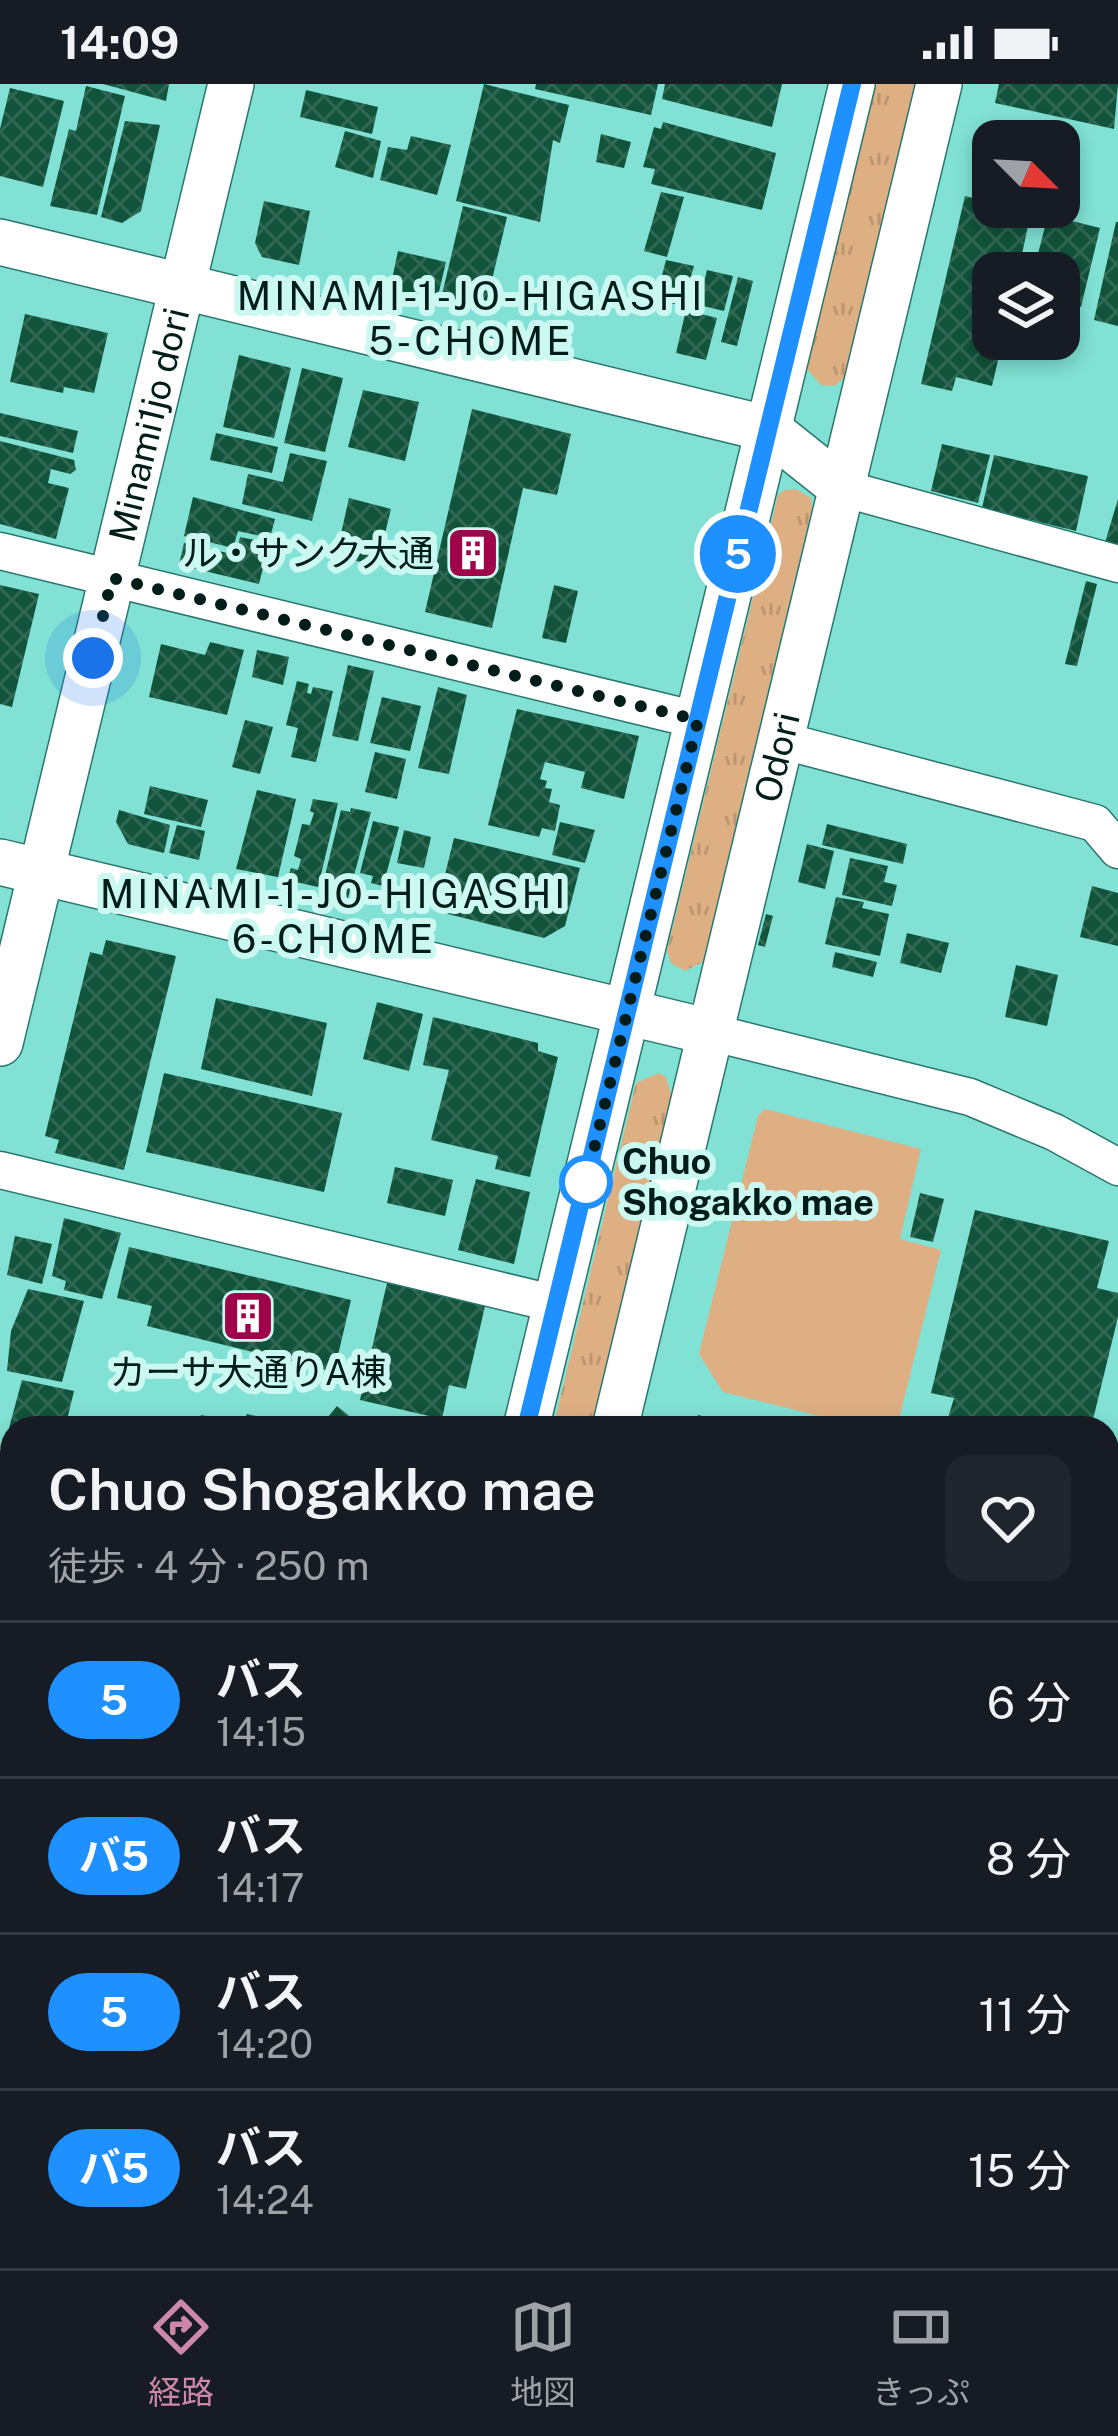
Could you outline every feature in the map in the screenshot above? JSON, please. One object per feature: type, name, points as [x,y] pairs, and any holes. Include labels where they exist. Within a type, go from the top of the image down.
[{"type":"street","name":"Minami1jo dori","points":[[0,1043],[21,867],[112,578],[231,84]]},
{"type":"street","points":[[529,1416],[852,84]]},
{"type":"street","name":"Odori","points":[[618,1416],[939,84]]},
{"type":"street","points":[[0,242],[768,429],[842,488],[1118,564]]},
{"type":"street","points":[[0,551],[698,720]]},
{"type":"street","points":[[780,740],[1095,823],[1118,850]]},
{"type":"street","points":[[21,867],[970,1097],[1054,1132],[1118,1167]]},
{"type":"street","points":[[0,1170],[556,1304]]},
{"type":"green space","points":[[876,84],[916,84],[846,377],[834,386],[821,385],[807,369]]},
{"type":"green space","points":[[796,489],[811,498],[812,508],[703,962],[685,971],[671,963],[667,951],[778,495]]},
{"type":"green space","points":[[659,1073],[666,1077],[671,1094],[595,1416],[556,1416],[636,1083]]},
{"type":"green space","points":[[765,1109],[921,1149],[900,1239],[941,1250],[900,1416],[820,1416],[723,1392],[699,1354],[758,1116]]},
{"type":"building","points":[[103,84],[169,84],[166,101]]},
{"type":"building","points":[[484,84],[569,105],[560,143],[553,140],[540,222],[456,201]]},
{"type":"building","points":[[536,84],[658,84],[651,115],[535,89]]},
{"type":"building","points":[[665,84],[782,84],[772,127],[662,99]]},
{"type":"building","points":[[999,84],[1118,84],[1114,129],[995,103]]},
{"type":"building","points":[[86,86],[125,96],[97,215],[50,206],[69,129],[76,131]]},
{"type":"building","points":[[10,88],[64,101],[43,187],[0,176],[0,129]]},
{"type":"building","points":[[306,90],[378,107],[372,134],[300,117]]},
{"type":"building","points":[[125,121],[160,125],[141,211],[122,223],[101,217]]},
{"type":"building","points":[[663,122],[776,153],[762,210],[651,184],[655,169],[643,167],[654,127],[661,129]]},
{"type":"building","points":[[345,131],[381,141],[373,178],[335,167]]},
{"type":"building","points":[[601,134],[631,142],[624,168],[596,162]]},
{"type":"building","points":[[411,136],[451,145],[437,195],[380,180],[388,147],[407,150]]},
{"type":"building","points":[[661,192],[684,197],[667,257],[644,251]]},
{"type":"building","points":[[965,196],[972,198],[972,228],[1028,228],[1022,252],[972,252],[972,360],[998,360],[992,386],[956,377],[952,391],[921,384]]},
{"type":"building","points":[[264,201],[310,211],[299,265],[262,257],[255,243]]},
{"type":"building","points":[[463,206],[507,217],[485,309],[441,299]]},
{"type":"building","points":[[1118,222],[1118,326],[1094,320]]},
{"type":"building","points":[[1080,223],[1100,228],[1081,307],[1080,252],[1038,252],[1045,228],[1080,228]]},
{"type":"building","points":[[398,251],[446,262],[437,300],[390,289]]},
{"type":"building","points":[[666,260],[694,266],[682,306],[656,299]]},
{"type":"building","points":[[707,270],[733,276],[724,311],[699,305]]},
{"type":"building","points":[[738,277],[753,281],[737,346],[721,342]]},
{"type":"building","points":[[686,310],[717,318],[706,360],[676,353]]},
{"type":"building","points":[[25,314],[108,333],[94,393],[64,387],[63,393],[10,382]]},
{"type":"building","points":[[239,355],[291,368],[274,438],[223,427]]},
{"type":"building","points":[[302,368],[343,378],[325,452],[284,443]]},
{"type":"building","points":[[363,390],[419,402],[405,461],[348,447]]},
{"type":"building","name":"ル・サンク大通","points":[[472,409],[571,434],[557,495],[523,488],[492,628],[425,612]]},
{"type":"building","points":[[0,413],[78,431],[73,453],[0,436]]},
{"type":"building","points":[[216,433],[278,447],[272,473],[210,460]]},
{"type":"building","points":[[0,441],[74,460],[76,470],[70,474],[51,469],[48,483],[69,488],[56,539],[0,524]]},
{"type":"building","points":[[942,444],[990,455],[978,503],[931,491]]},
{"type":"building","points":[[290,453],[327,461],[312,521],[242,504],[248,474],[283,482]]},
{"type":"building","points":[[994,455],[1088,476],[1076,531],[982,508]]},
{"type":"building","points":[[193,497],[275,519],[270,538],[238,531],[233,548],[184,536]]},
{"type":"building","points":[[349,498],[391,509],[377,566],[336,556]]},
{"type":"building","points":[[1118,499],[1118,549],[1104,546]]},
{"type":"building","points":[[240,537],[269,543],[259,584],[179,565],[184,543],[236,555]]},
{"type":"building","points":[[1086,581],[1097,584],[1077,666],[1065,664]]},
{"type":"building","points":[[0,585],[39,594],[12,707],[0,704]]},
{"type":"building","points":[[554,585],[578,591],[566,643],[542,638]]},
{"type":"building","points":[[210,642],[244,650],[227,715],[149,697],[161,644],[205,655]]},
{"type":"building","points":[[257,650],[289,657],[283,685],[252,677]]},
{"type":"building","points":[[348,665],[374,671],[358,741],[332,736]]},
{"type":"building","points":[[297,681],[309,684],[307,693],[313,687],[333,691],[316,762],[291,757],[298,728],[286,725]]},
{"type":"building","points":[[438,687],[467,695],[449,774],[418,768]]},
{"type":"building","points":[[382,697],[421,706],[410,751],[370,743]]},
{"type":"building","points":[[517,709],[639,736],[624,799],[581,788],[585,772],[545,762],[540,779],[547,781],[545,788],[552,789],[549,802],[560,805],[555,831],[542,828],[539,837],[488,825]]},
{"type":"building","points":[[245,720],[273,727],[260,774],[232,767]]},
{"type":"building","points":[[375,752],[406,759],[397,799],[365,792]]},
{"type":"building","points":[[150,786],[208,800],[201,827],[144,814]]},
{"type":"building","points":[[257,790],[296,799],[278,877],[236,869]]},
{"type":"building","points":[[313,799],[338,803],[318,887],[287,880],[291,868],[298,870],[301,859],[294,856],[302,824],[310,825],[314,813],[310,811]]},
{"type":"building","points":[[351,808],[371,812],[348,898],[321,892],[341,810],[350,812]]},
{"type":"building","points":[[119,810],[170,825],[164,853],[128,844],[116,822]]},
{"type":"building","points":[[373,821],[399,827],[383,886],[371,883],[373,876],[360,873]]},
{"type":"building","points":[[560,822],[595,830],[585,863],[552,855]]},
{"type":"building","points":[[827,824],[907,844],[903,864],[822,845]]},
{"type":"building","points":[[177,825],[205,831],[199,860],[169,853]]},
{"type":"building","points":[[404,830],[431,837],[424,868],[397,863]]},
{"type":"building","points":[[454,838],[580,868],[565,926],[544,938],[436,911]]},
{"type":"building","points":[[807,844],[834,851],[825,889],[798,882]]},
{"type":"building","points":[[850,858],[888,866],[884,882],[897,885],[892,906],[842,895]]},
{"type":"building","points":[[1092,886],[1118,893],[1118,946],[1080,937]]},
{"type":"building","points":[[836,897],[864,902],[862,908],[889,914],[880,956],[825,944]]},
{"type":"building","points":[[766,914],[773,916],[765,947],[758,945]]},
{"type":"building","points":[[907,933],[949,943],[941,973],[900,963]]},
{"type":"building","points":[[106,940],[176,956],[124,1170],[55,1153],[59,1140],[45,1136],[90,952],[102,955]]},
{"type":"building","points":[[835,952],[877,962],[873,977],[832,967]]},
{"type":"building","points":[[1016,965],[1058,975],[1047,1026],[1005,1017]]},
{"type":"building","points":[[216,998],[327,1023],[312,1096],[201,1069]]},
{"type":"building","points":[[377,1002],[423,1014],[409,1071],[363,1059]]},
{"type":"building","points":[[433,1017],[538,1043],[538,1051],[558,1057],[530,1177],[495,1169],[498,1156],[431,1140],[449,1070],[423,1065]]},
{"type":"building","points":[[164,1073],[342,1113],[324,1192],[146,1152]]},
{"type":"building","points":[[395,1167],[453,1180],[445,1216],[387,1203]]},
{"type":"building","points":[[476,1179],[530,1192],[514,1264],[458,1250]]},
{"type":"building","points":[[920,1193],[944,1199],[933,1242],[910,1237]]},
{"type":"building","points":[[975,1210],[1109,1241],[1097,1288],[1118,1293],[1118,1317],[1094,1416],[949,1416],[954,1398],[931,1393]]},
{"type":"building","points":[[64,1218],[121,1233],[102,1299],[64,1290],[66,1281],[52,1276]]},
{"type":"building","points":[[15,1236],[52,1244],[42,1284],[7,1275]]},
{"type":"building","name":"カーサ大通りA棟","points":[[129,1247],[351,1300],[334,1372],[147,1326],[152,1306],[117,1298]]},
{"type":"building","points":[[387,1283],[485,1306],[466,1389],[449,1385],[443,1416],[360,1400]]},
{"type":"building","points":[[28,1289],[84,1301],[62,1382],[7,1371],[11,1331]]},
{"type":"building","points":[[22,1380],[74,1391],[68,1416],[12,1416]]},
{"type":"building","points":[[337,1406],[349,1416],[329,1416]]},
{"type":"bus line","name":"5","points":[[529,1416],[852,84]]},
{"type":"place","name":"ル・サンク大通","points":[[473,553]]},
{"type":"place","name":"Chuo Shogakko mae","points":[[586,1182]]},
{"type":"place","name":"カーサ大通りA棟","points":[[248,1316]]},
{"type":"district","name":"MINAMI-1-JO-HIGASHI 5-CHOME","points":[[471,318]]},
{"type":"district","name":"MINAMI-1-JO-HIGASHI 6-CHOME","points":[[334,916]]},
{"type":"route","points":[[93,658],[112,578],[698,720],[586,1182]]}]
